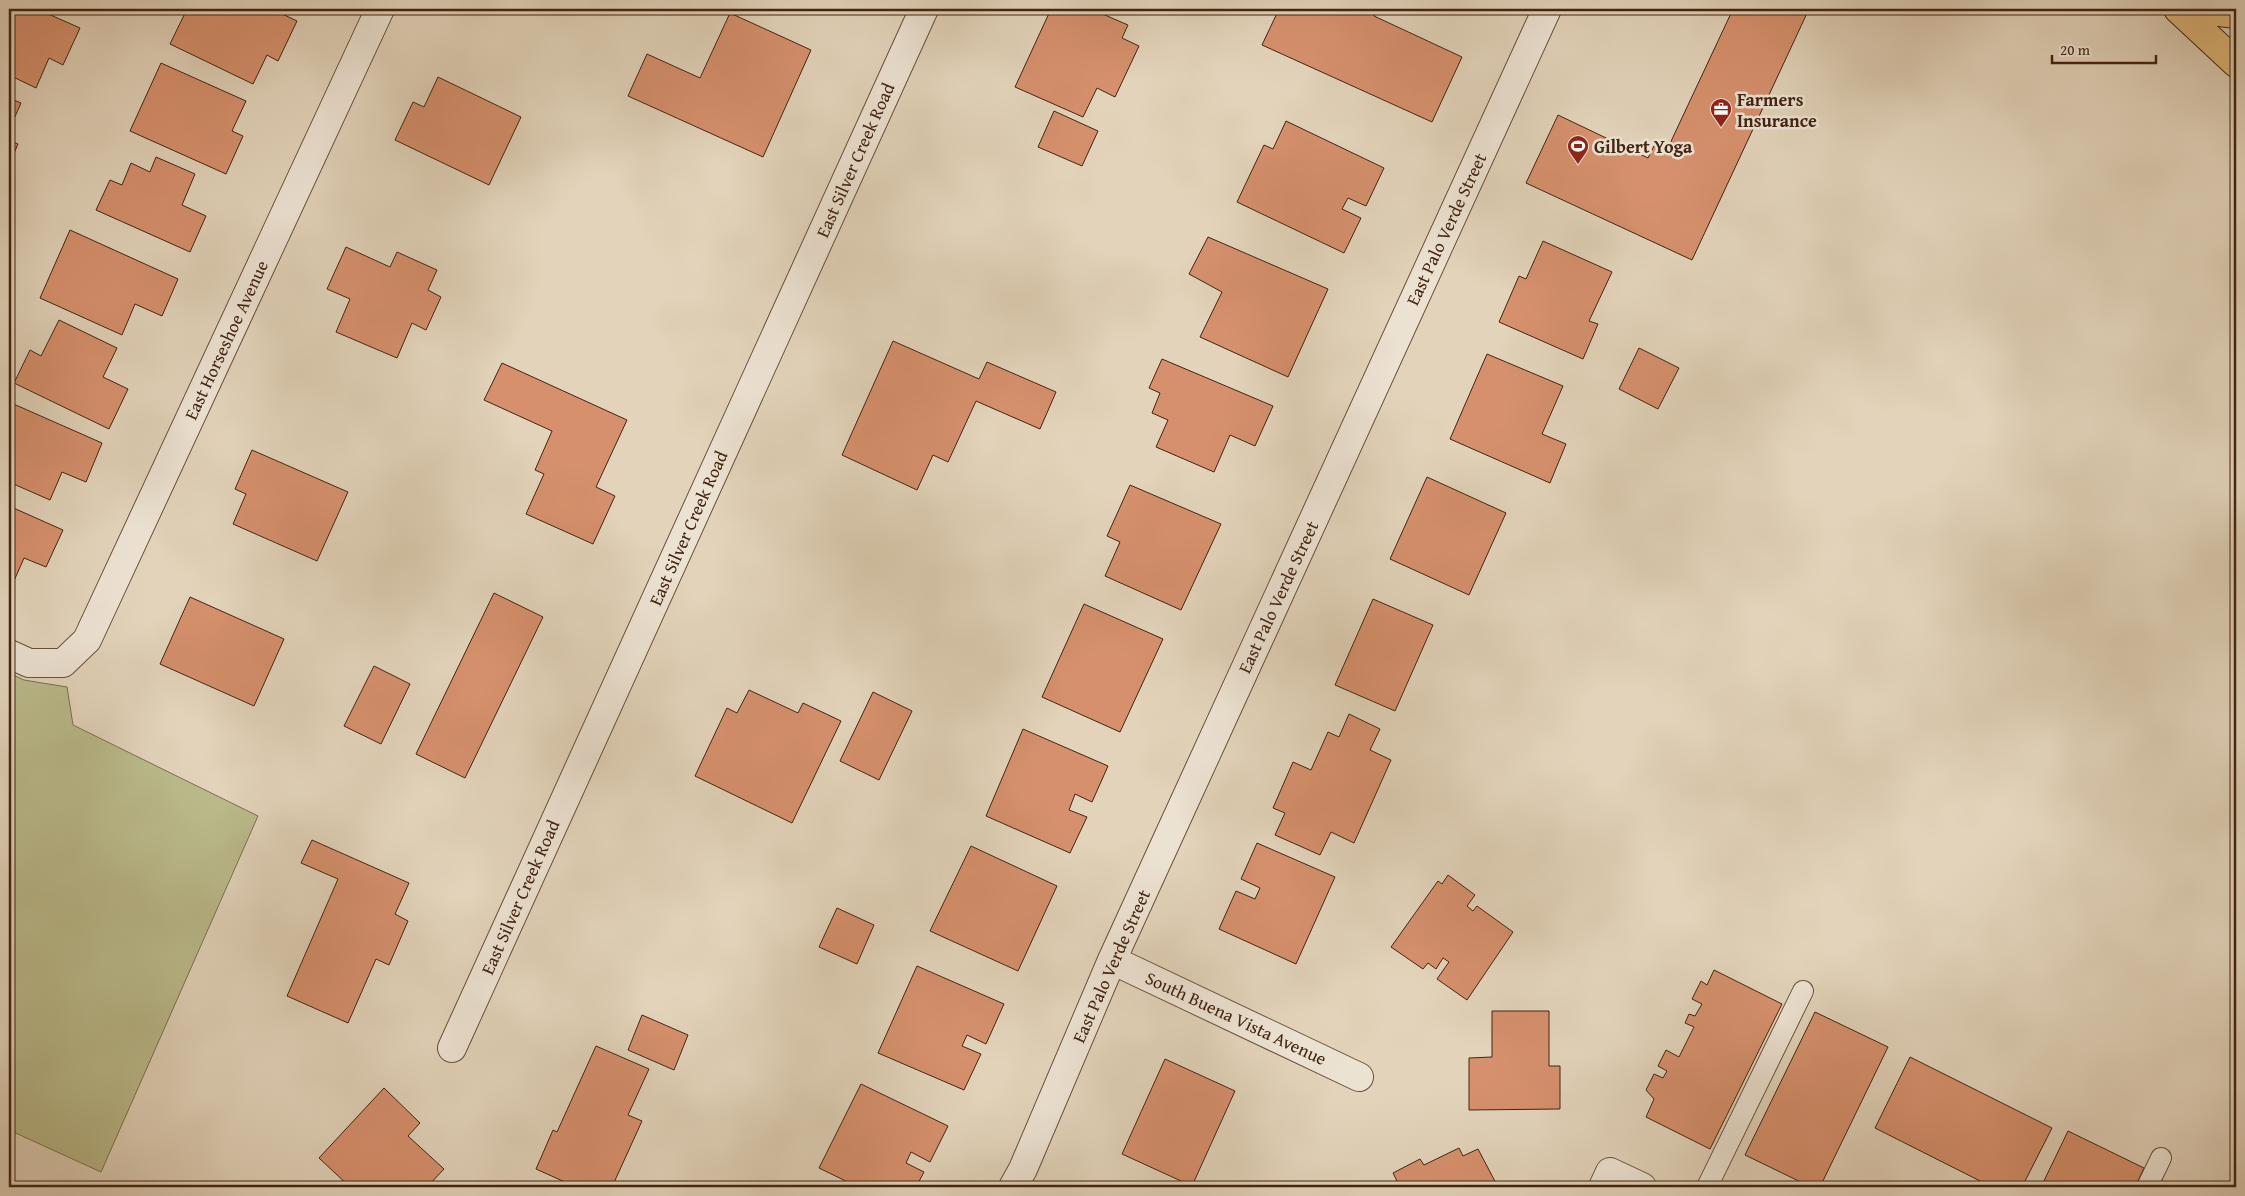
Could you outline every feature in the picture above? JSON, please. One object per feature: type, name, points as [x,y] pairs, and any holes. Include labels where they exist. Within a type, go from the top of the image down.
[{"type":"main road","points":[[2178,9],[2236,63]]},
{"type":"main road","points":[[2195,9],[2236,14]]},
{"type":"street","name":"East Horseshoe Avenue","points":[[9,654],[28,663],[63,663],[87,640],[380,9]]},
{"type":"street","name":"East Silver Creek Road","points":[[452,1048],[924,9]]},
{"type":"street","name":"East Palo Verde Street","points":[[1013,1187],[1023,1169],[1112,960],[1547,9]]},
{"type":"street","name":"South Buena Vista Avenue","points":[[1112,960],[1359,1077]]},
{"type":"street","points":[[1606,1180],[1642,1187]]},
{"type":"lane","points":[[1707,1187],[1803,991]]},
{"type":"lane","points":[[2147,1187],[2161,1158]]},
{"type":"green space","points":[[9,673],[24,680],[67,687],[73,725],[258,816],[101,1172],[9,1130]]},
{"type":"building","points":[[9,9],[37,9],[80,28],[63,65],[49,58],[36,88],[9,75]]},
{"type":"building","points":[[187,9],[272,9],[297,21],[278,61],[267,55],[253,84],[170,44]]},
{"type":"building","points":[[1051,9],[1091,9],[1128,25],[1122,38],[1139,46],[1115,97],[1097,88],[1083,117],[1015,87]]},
{"type":"building","points":[[1279,9],[1377,9],[1374,16],[1462,57],[1432,122],[1262,45]]},
{"type":"building","points":[[1733,9],[1809,9],[1692,260],[1526,183],[1558,115],[1648,158],[1654,146],[1666,152]]},
{"type":"building","points":[[730,13],[811,50],[763,157],[628,96],[647,54],[700,78]]},
{"type":"building","points":[[161,63],[246,101],[232,131],[243,136],[226,174],[130,131]]},
{"type":"building","points":[[438,77],[521,117],[489,185],[395,140],[413,102],[424,107]]},
{"type":"building","points":[[9,98],[21,103],[9,130]]},
{"type":"building","points":[[1054,111],[1098,131],[1082,166],[1038,147]]},
{"type":"building","points":[[1286,121],[1384,168],[1366,206],[1348,198],[1342,209],[1361,218],[1344,253],[1237,202],[1264,145],[1273,149]]},
{"type":"building","points":[[9,140],[18,144],[9,165]]},
{"type":"building","points":[[156,157],[195,174],[182,205],[206,216],[190,252],[96,210],[110,180],[122,185],[131,163],[150,172]]},
{"type":"building","points":[[70,230],[178,279],[162,316],[135,304],[122,335],[40,298]]},
{"type":"building","points":[[1208,237],[1328,289],[1288,377],[1200,337],[1222,292],[1189,274]]},
{"type":"building","points":[[1543,241],[1612,272],[1589,321],[1598,324],[1583,359],[1499,322],[1519,276],[1526,279]]},
{"type":"building","points":[[346,247],[390,267],[397,252],[437,270],[428,290],[441,297],[426,330],[412,323],[397,358],[336,332],[350,299],[327,289]]},
{"type":"building","points":[[59,320],[117,348],[103,377],[128,389],[109,429],[14,383],[30,350],[41,356]]},
{"type":"building","points":[[893,341],[979,379],[987,362],[1056,392],[1040,429],[976,401],[948,462],[933,455],[917,490],[842,455]]},
{"type":"building","points":[[1639,348],[1679,368],[1658,409],[1619,389]]},
{"type":"building","points":[[1487,354],[1563,386],[1542,434],[1566,444],[1550,483],[1450,439]]},
{"type":"building","points":[[1162,359],[1273,406],[1255,446],[1230,435],[1214,472],[1156,447],[1168,420],[1152,413],[1160,393],[1149,388]]},
{"type":"building","points":[[502,363],[627,420],[596,487],[615,496],[593,544],[526,514],[544,474],[535,470],[552,431],[484,400]]},
{"type":"building","points":[[9,402],[102,443],[86,482],[62,472],[50,500],[9,482]]},
{"type":"building","points":[[252,450],[348,492],[317,561],[233,524],[246,494],[235,489]]},
{"type":"building","points":[[1427,477],[1506,513],[1469,595],[1390,559]]},
{"type":"building","points":[[1130,485],[1221,524],[1181,610],[1105,576],[1120,542],[1107,536]]},
{"type":"building","points":[[9,506],[63,530],[46,567],[24,558],[10,590]]},
{"type":"building","points":[[494,593],[543,617],[465,778],[416,754]]},
{"type":"building","points":[[190,597],[284,639],[254,706],[160,664]]},
{"type":"building","points":[[1373,599],[1433,625],[1395,711],[1335,685]]},
{"type":"building","points":[[1084,604],[1163,639],[1120,732],[1042,697]]},
{"type":"building","points":[[374,666],[410,684],[381,744],[344,726]]},
{"type":"building","points":[[749,690],[798,713],[803,703],[841,721],[792,823],[695,776],[727,708],[737,713]]},
{"type":"building","points":[[873,692],[912,711],[879,780],[840,761]]},
{"type":"building","points":[[1349,714],[1380,729],[1370,750],[1391,760],[1354,843],[1331,832],[1320,855],[1275,835],[1285,813],[1273,808],[1293,762],[1311,770],[1328,732],[1339,737]]},
{"type":"building","points":[[1023,729],[1108,766],[1092,802],[1075,794],[1069,810],[1087,817],[1070,853],[986,816]]},
{"type":"building","points":[[312,840],[409,883],[395,914],[408,921],[389,965],[376,959],[348,1023],[287,996],[338,879],[301,863]]},
{"type":"building","points":[[1257,843],[1335,877],[1296,964],[1219,929],[1236,891],[1255,899],[1260,888],[1241,879]]},
{"type":"building","points":[[971,846],[1057,886],[1018,971],[930,931]]},
{"type":"building","points":[[1448,875],[1475,895],[1467,906],[1473,911],[1477,906],[1513,932],[1467,1000],[1437,979],[1449,962],[1443,958],[1436,969],[1428,963],[1423,969],[1391,947],[1438,881],[1442,884]]},
{"type":"building","points":[[837,908],[874,925],[857,964],[819,947]]},
{"type":"building","points":[[917,966],[1004,1004],[986,1044],[967,1035],[962,1046],[981,1054],[964,1090],[878,1053]]},
{"type":"building","points":[[1714,970],[1782,1004],[1710,1149],[1646,1117],[1654,1099],[1646,1090],[1654,1074],[1663,1078],[1667,1071],[1658,1066],[1666,1050],[1679,1057],[1694,1027],[1685,1023],[1689,1014],[1695,1016],[1702,1004],[1692,999],[1701,981],[1707,985]]},
{"type":"building","points":[[1492,1011],[1549,1011],[1549,1066],[1560,1066],[1560,1109],[1469,1110],[1469,1058],[1492,1057]]},
{"type":"building","points":[[1815,1012],[1888,1047],[1820,1187],[1811,1187],[1745,1155]]},
{"type":"building","points":[[642,1015],[688,1035],[674,1070],[628,1050]]},
{"type":"building","points":[[596,1046],[649,1069],[628,1115],[642,1121],[612,1187],[576,1187],[536,1169],[553,1130],[557,1132]]},
{"type":"building","points":[[1910,1057],[2052,1128],[2022,1187],[1992,1187],[1875,1128]]},
{"type":"building","points":[[1165,1059],[1235,1091],[1192,1186],[1122,1154]]},
{"type":"building","points":[[861,1084],[948,1126],[930,1162],[911,1152],[906,1163],[924,1172],[916,1187],[858,1187],[819,1168]]},
{"type":"building","points":[[384,1088],[420,1123],[408,1136],[444,1169],[427,1187],[350,1187],[319,1158]]},
{"type":"building","points":[[2068,1131],[2144,1168],[2135,1187],[2041,1187]]},
{"type":"building","points":[[1459,1148],[1463,1156],[1478,1149],[1498,1187],[1400,1187],[1393,1173],[1420,1159],[1424,1165]]},
{"type":"place","name":"Farmers Insurance","points":[[1721,128]]},
{"type":"place","name":"Gilbert Yoga","points":[[1578,165]]}]
